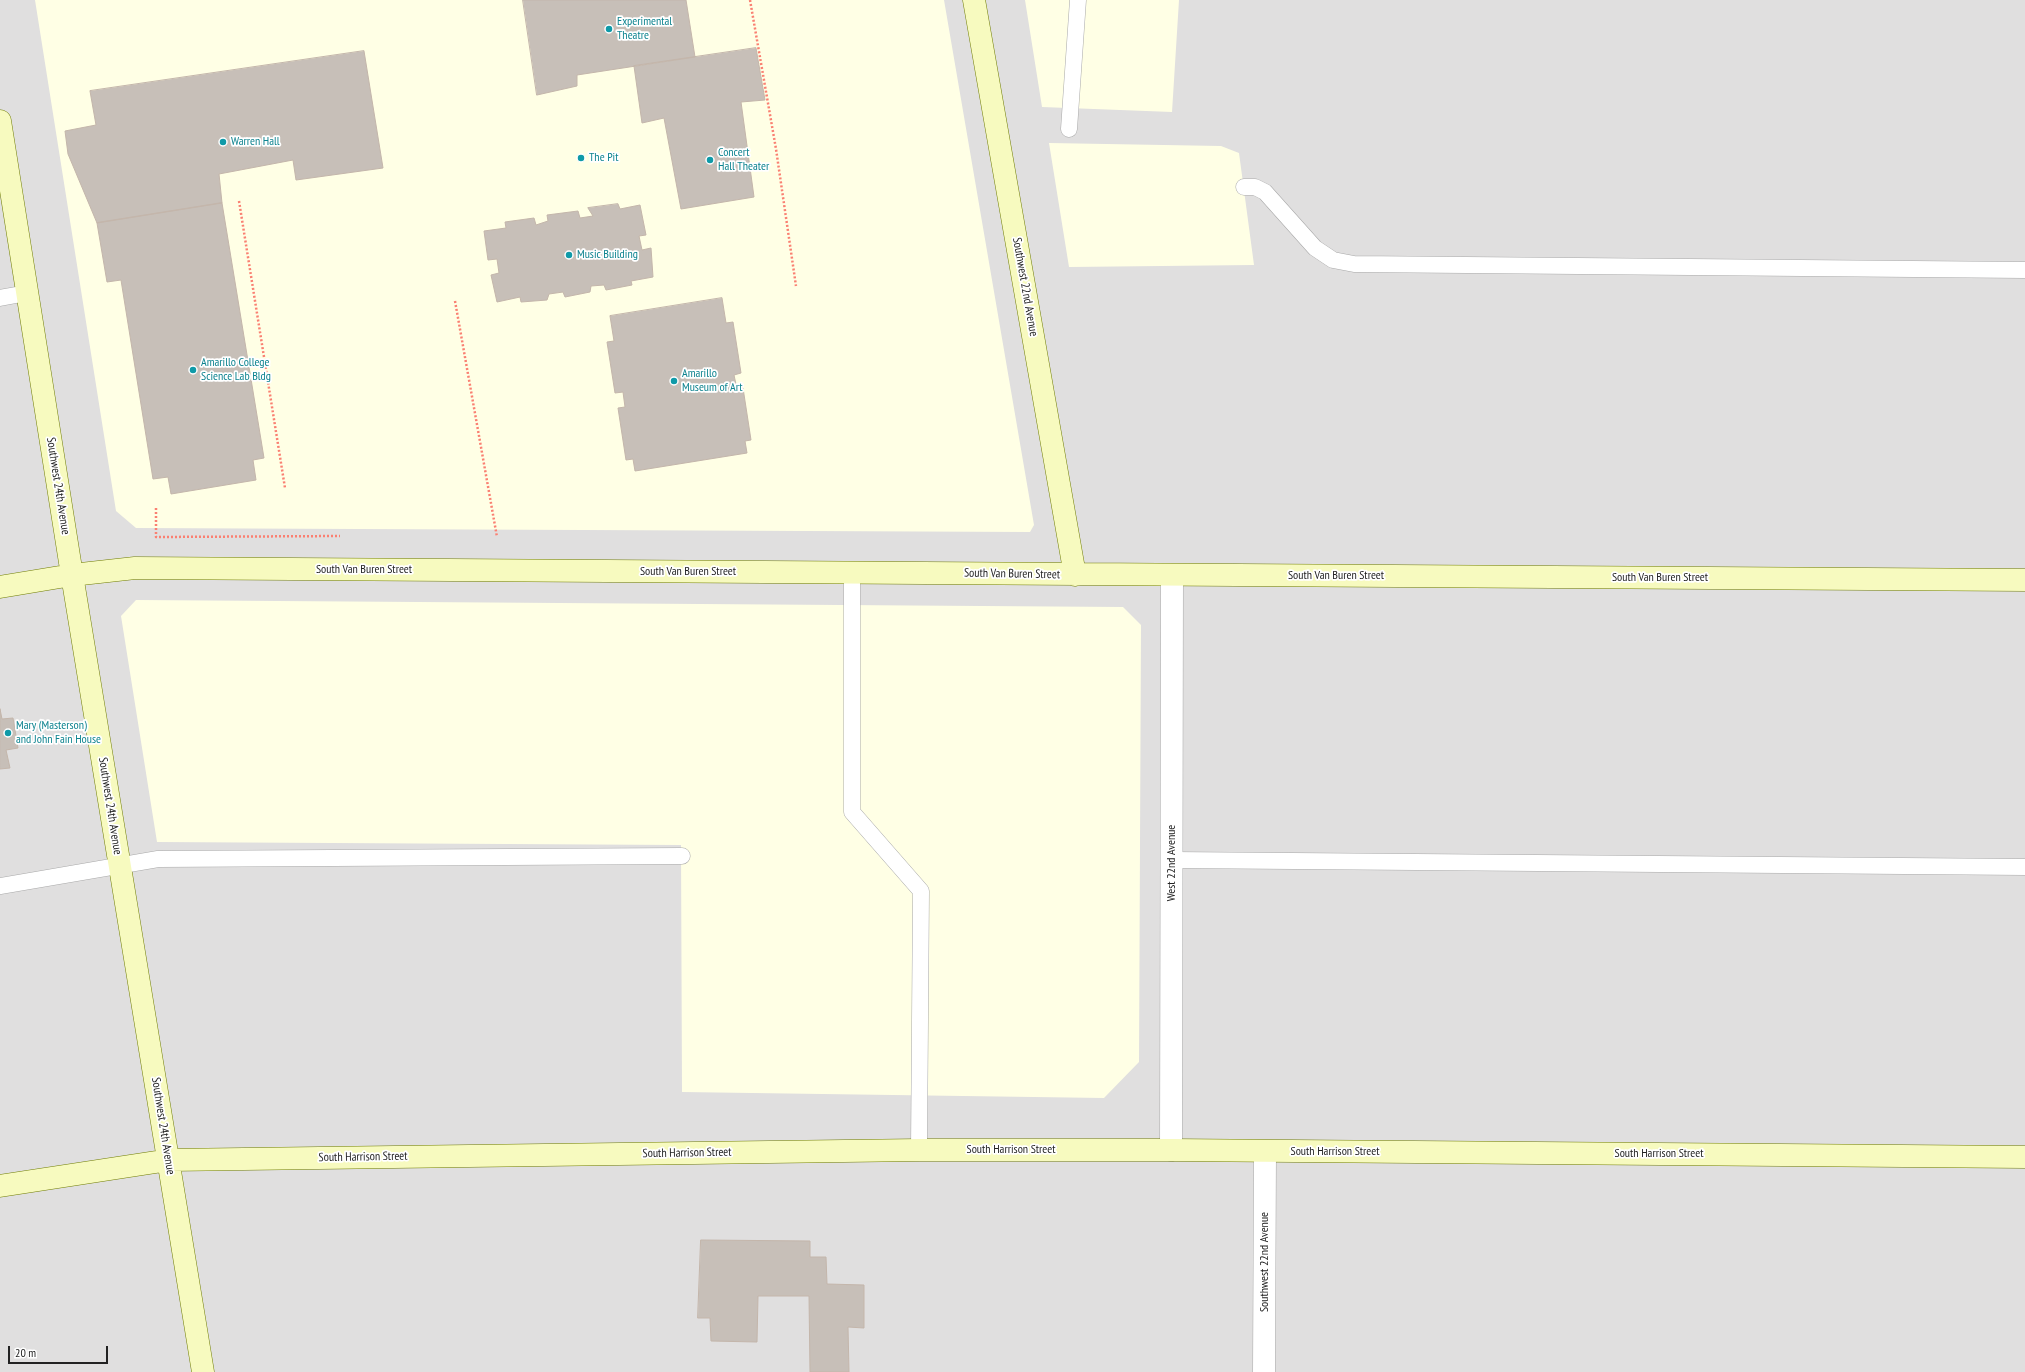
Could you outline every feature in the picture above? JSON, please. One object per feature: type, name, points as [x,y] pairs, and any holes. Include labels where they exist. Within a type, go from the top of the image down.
[{"type":"main road","name":"Southwest 22nd Avenue","points":[[974,0],[1075,575]]},
{"type":"main road","name":"Southwest 24th Avenue","points":[[0,121],[72,575],[203,1372]]},
{"type":"main road","name":"South Van Buren Street","points":[[0,587],[72,575],[134,568],[2025,580]]},
{"type":"main road","name":"South Harrison Street","points":[[0,1186],[169,1160],[919,1150],[1172,1150],[1265,1152],[2025,1157]]},
{"type":"street","name":"West 22nd Avenue","points":[[1172,575],[1172,1150]]},
{"type":"street","name":"Southwest 22nd Avenue","points":[[1264,1372],[1265,1152]]},
{"type":"lane","points":[[1069,129],[1078,0]]},
{"type":"lane","points":[[1244,187],[1255,187],[1265,192],[1315,248],[1333,260],[1354,264],[2025,270]]},
{"type":"lane","points":[[0,298],[27,293]]},
{"type":"lane","points":[[852,573],[852,812],[921,891],[919,1150]]},
{"type":"lane","points":[[0,886],[158,859],[682,856]]},
{"type":"lane","points":[[1172,860],[2025,867]]},
{"type":"path","points":[[750,0],[776,149],[796,286]]},
{"type":"path","points":[[240,201],[286,488]]},
{"type":"path","points":[[455,301],[497,537]]},
{"type":"path","points":[[156,508],[156,536],[340,536]]},
{"type":"shaded area","points":[[0,0],[2025,0],[2025,1372],[0,1372]]},
{"type":"shaded area","points":[[35,0],[944,0],[1034,525],[1030,532],[136,528],[116,511]]},
{"type":"shaded area","points":[[1025,0],[1179,0],[1172,112],[1042,107]]},
{"type":"shaded area","points":[[1049,143],[1221,146],[1239,153],[1254,265],[1069,267]]},
{"type":"shaded area","points":[[136,600],[1123,607],[1141,625],[1139,1062],[1104,1098],[682,1092],[681,845],[157,842],[121,616]]},
{"type":"building","name":"Experimental Theatre","points":[[523,0],[686,0],[695,57],[577,75],[577,86],[537,95]]},
{"type":"building","name":"Concert Hall Theater","points":[[756,48],[765,100],[741,102],[754,197],[681,209],[664,118],[642,123],[634,66]]},
{"type":"building","name":"Warren Hall","points":[[364,51],[383,168],[296,180],[293,160],[219,174],[222,203],[97,223],[68,154],[65,131],[96,125],[90,91]]},
{"type":"building","name":"Amarillo College Science Lab Bldg","points":[[222,203],[264,458],[253,460],[256,480],[171,494],[168,477],[153,479],[121,280],[107,282],[97,223]]},
{"type":"building","name":"Music Building","points":[[618,204],[620,209],[640,205],[646,235],[639,236],[642,250],[651,248],[653,277],[631,281],[632,285],[606,290],[604,285],[591,286],[590,292],[565,297],[563,292],[549,294],[547,300],[521,302],[520,297],[497,302],[491,275],[499,273],[497,259],[488,260],[484,231],[506,228],[505,222],[534,218],[536,225],[548,221],[547,215],[578,211],[580,218],[593,216],[588,208]]},
{"type":"building","name":"Amarillo Museum of Art","points":[[722,298],[726,323],[733,322],[741,373],[734,375],[737,389],[743,388],[751,440],[745,441],[747,453],[635,471],[633,459],[626,460],[618,408],[625,407],[623,392],[615,393],[607,342],[614,341],[610,316]]},
{"type":"building","name":"Mary (Masterson) and John Fain House","points":[[0,709],[2,719],[13,718],[18,748],[6,750],[10,768],[0,769]]},
{"type":"building","points":[[701,1240],[810,1241],[810,1257],[826,1257],[827,1284],[864,1285],[864,1328],[848,1327],[849,1372],[810,1372],[809,1296],[758,1296],[757,1342],[711,1341],[710,1318],[698,1318]]},
{"type":"place","name":"Experimental Theatre","points":[[609,29]]},
{"type":"place","name":"Warren Hall","points":[[223,142]]},
{"type":"place","name":"The Pit","points":[[581,158]]},
{"type":"place","name":"Concert Hall Theater","points":[[710,160]]},
{"type":"place","name":"Music Building","points":[[569,255]]},
{"type":"place","name":"Amarillo College Science Lab Bldg","points":[[193,370]]},
{"type":"place","name":"Amarillo Museum of Art","points":[[674,381]]},
{"type":"place","name":"Mary (Masterson) and John Fain House","points":[[8,733]]}]
